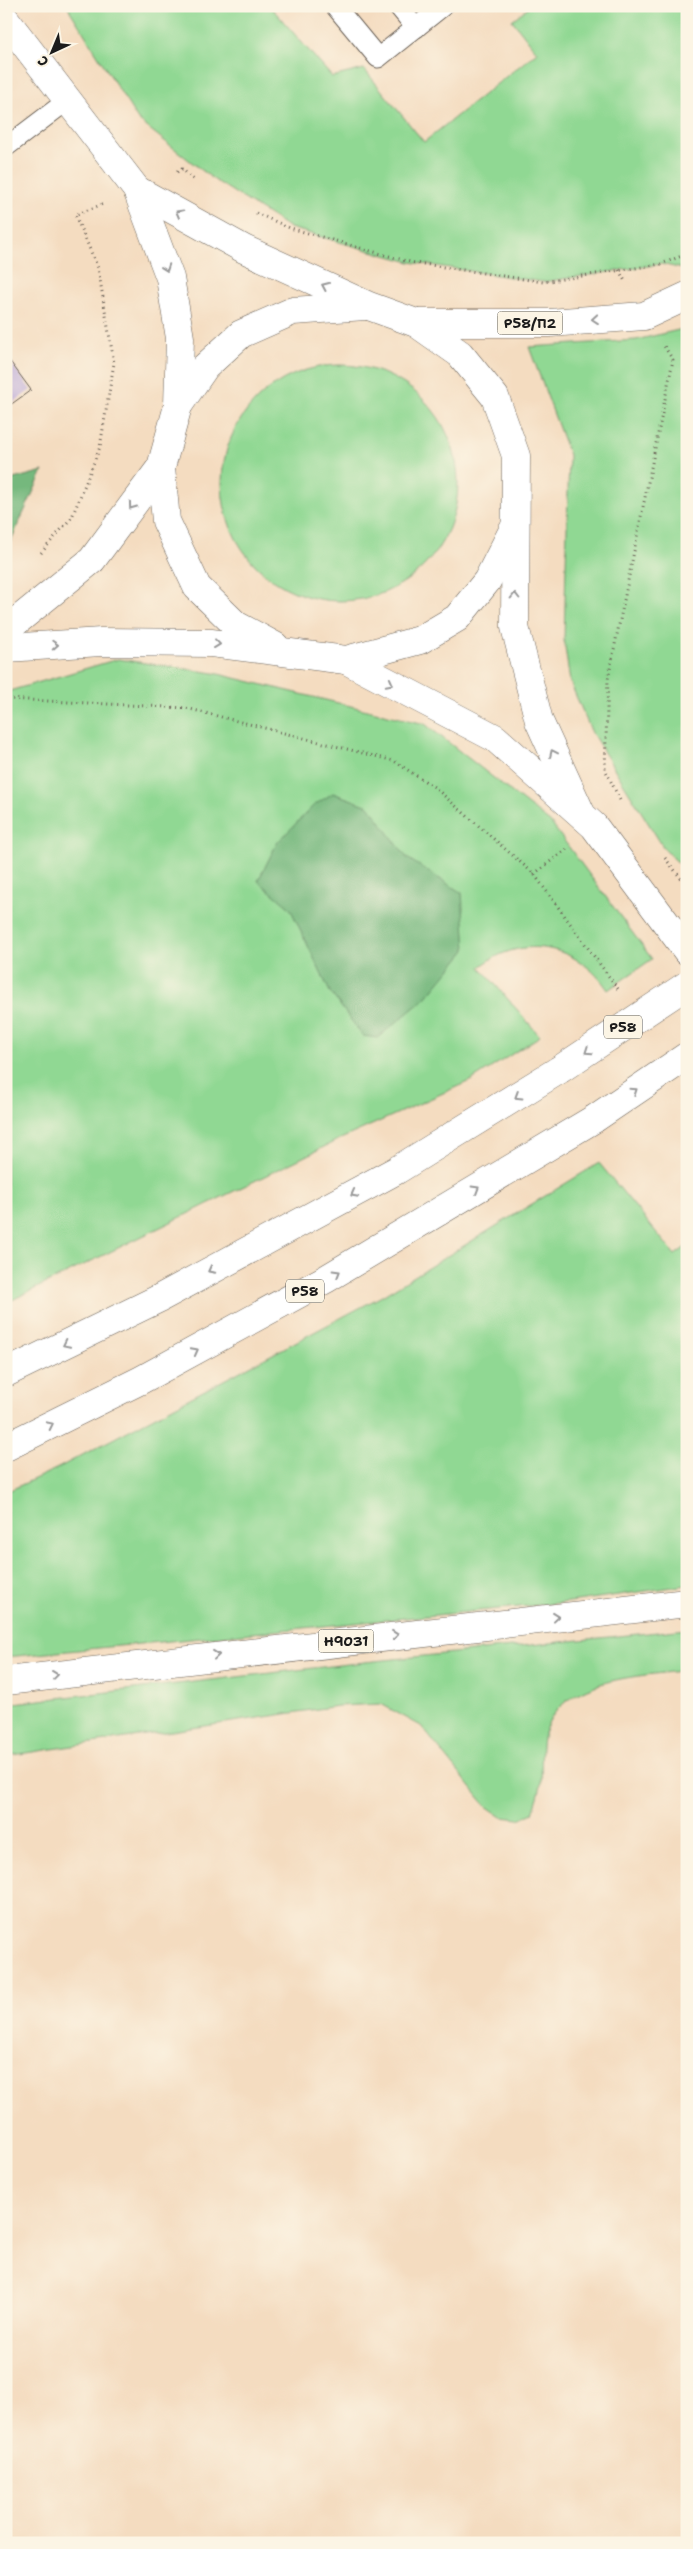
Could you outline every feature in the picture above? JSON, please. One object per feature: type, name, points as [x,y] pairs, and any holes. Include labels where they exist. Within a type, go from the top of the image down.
[{"type":"main road","points":[[6,20],[137,190],[170,278],[180,338],[178,406]]},
{"type":"main road","points":[[137,190],[244,249],[369,306]]},
{"type":"main road","name":"Р58/П2","points":[[416,323],[549,323],[644,316],[687,296]]},
{"type":"main road","name":"Р58/П2","points":[[6,648],[101,642],[211,643],[289,654],[346,660],[420,640],[457,618],[487,581],[515,527],[516,456],[495,397],[460,354],[416,323],[369,306],[293,311],[241,334],[205,367],[178,406],[161,467],[166,521],[197,587],[236,625],[289,654]]},
{"type":"main road","name":"Р58/П2","points":[[6,630],[92,560],[161,467]]},
{"type":"main road","points":[[515,527],[515,627],[539,721],[588,819],[687,951]]},
{"type":"main road","points":[[346,660],[495,738],[588,819]]},
{"type":"main road","name":"Р58","points":[[6,1373],[160,1298],[397,1170],[560,1070],[687,985]]},
{"type":"main road","name":"Р58","points":[[6,1446],[141,1380],[326,1280],[594,1119],[687,1056]]},
{"type":"main road","name":"Н9031","points":[[6,1681],[687,1603]]},
{"type":"lane","points":[[335,6],[378,58],[443,6]]},
{"type":"lane","points":[[398,6],[416,28]]},
{"type":"lane","points":[[6,147],[68,100]]},
{"type":"path","points":[[534,874],[588,819],[622,805],[605,769],[608,679],[673,360],[644,316],[619,270]]},
{"type":"path","points":[[6,693],[9,699],[186,708],[394,761],[434,787],[534,874],[622,994]]},
{"type":"green space","points":[[67,6],[270,6],[332,77],[364,69],[424,142],[537,52],[512,20],[530,6],[687,6],[687,270],[661,264],[543,282],[410,262],[290,228],[213,179],[138,120]]},
{"type":"green space","points":[[687,328],[687,871],[665,850],[592,733],[570,682],[564,640],[569,455],[529,347],[636,340]]},
{"type":"green space","points":[[340,365],[374,370],[385,374],[415,392],[431,408],[444,428],[453,449],[458,483],[453,517],[449,528],[431,558],[415,574],[395,587],[374,596],[340,601],[306,596],[295,592],[265,574],[249,558],[236,538],[227,517],[222,483],[227,449],[231,438],[249,408],[265,392],[285,379],[306,370]]},
{"type":"green space","points":[[43,471],[7,549],[6,549],[6,481]]},
{"type":"green space","points":[[118,659],[214,673],[425,724],[551,823],[652,959],[608,990],[596,975],[566,954],[549,949],[531,947],[497,956],[480,967],[540,1036],[472,1080],[336,1141],[6,1303],[6,692]]},
{"type":"green space","points":[[333,793],[369,806],[407,858],[462,893],[466,950],[426,998],[377,1038],[363,1036],[330,992],[290,908],[258,881],[277,843],[313,806]]},
{"type":"green space","points":[[599,1163],[675,1255],[687,1246],[687,1585],[570,1602],[6,1657],[6,1492],[58,1468],[382,1296]]},
{"type":"green space","points":[[687,1629],[687,1670],[606,1682],[587,1689],[569,1699],[555,1712],[543,1735],[541,1783],[533,1813],[519,1819],[502,1817],[486,1806],[421,1726],[381,1704],[338,1706],[6,1756],[6,1704],[365,1662]]},
{"type":"building","points":[[6,356],[31,390],[6,408]]}]
